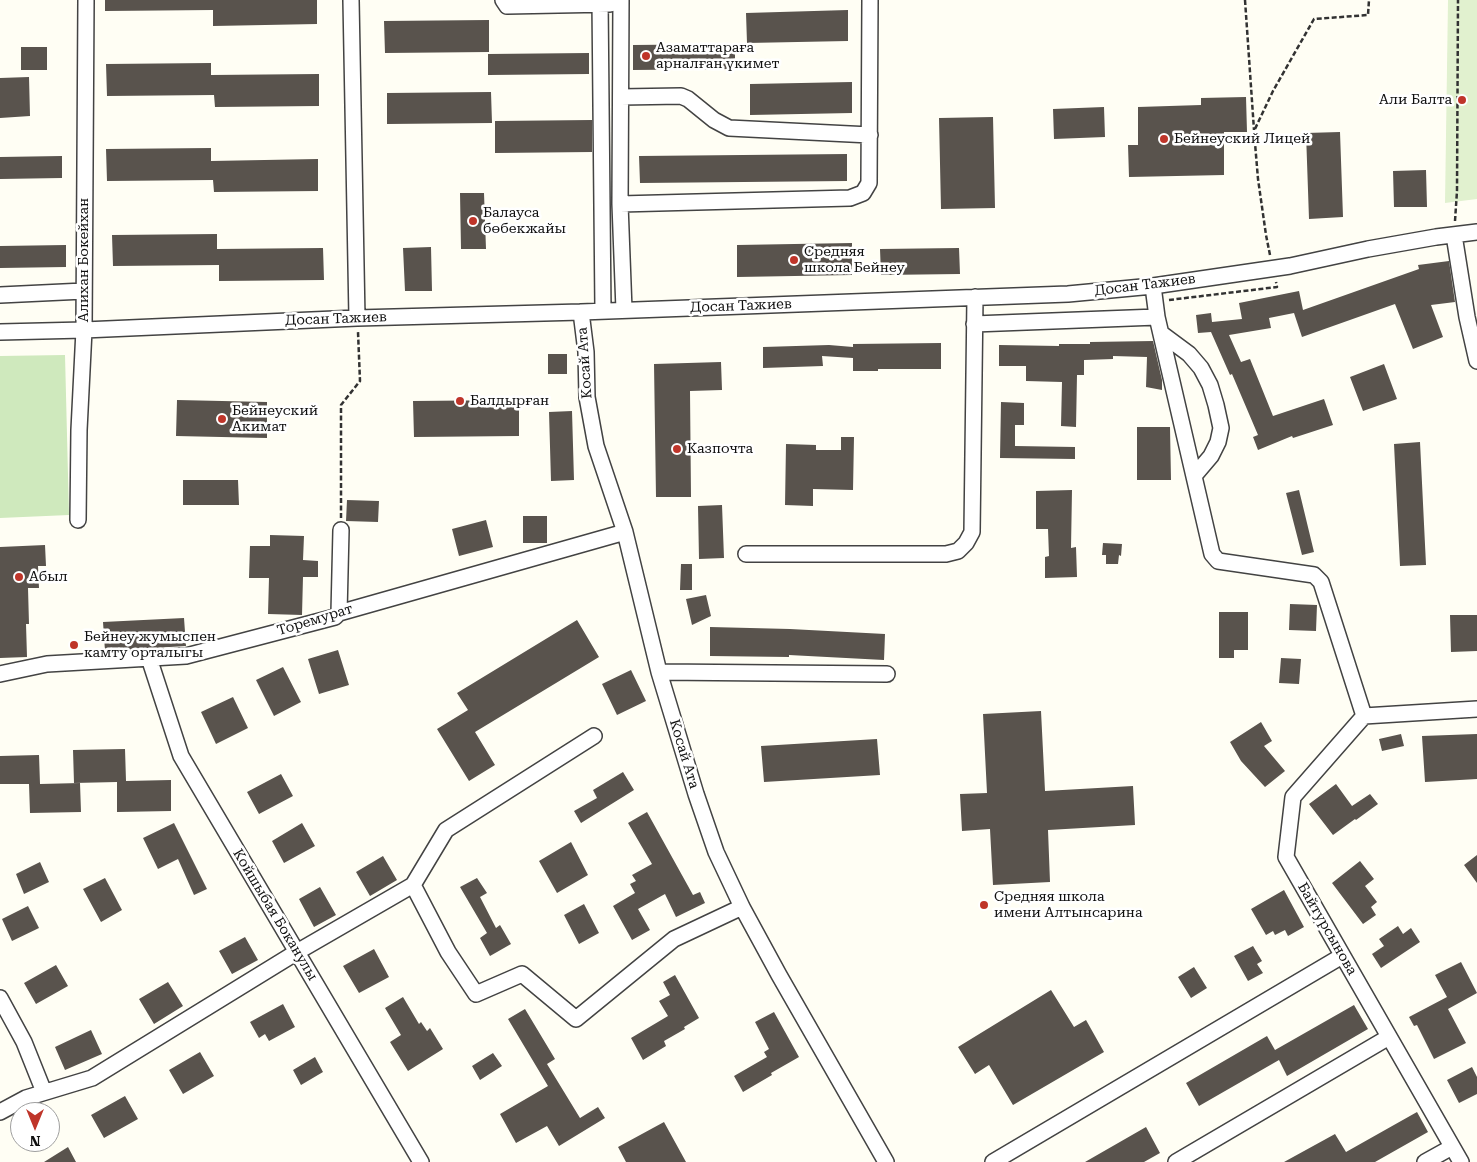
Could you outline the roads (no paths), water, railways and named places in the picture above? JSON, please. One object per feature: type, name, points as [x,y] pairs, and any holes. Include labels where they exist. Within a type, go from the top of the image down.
[{"type":"street","name":"Алихан Бокейхан","points":[[78,520],[79,430],[84,330],[86,0]]},
{"type":"street","points":[[351,0],[357,318]]},
{"type":"street","points":[[503,0],[507,6],[621,2],[620,204],[624,310]]},
{"type":"street","points":[[620,204],[850,198],[863,193],[869,183],[870,0]]},
{"type":"street","name":"Косай Ата","points":[[600,2],[603,311]]},
{"type":"street","points":[[621,98],[681,96],[688,99],[714,120],[730,128],[870,135]]},
{"type":"street","name":"Досан Тажиев","points":[[0,332],[1068,294],[1153,286],[1273,268],[1368,249],[1477,232]]},
{"type":"street","points":[[1454,235],[1467,317],[1477,361]]},
{"type":"street","points":[[1153,286],[1156,310],[1212,554],[1218,561],[1314,575],[1321,582],[1364,716],[1477,709]]},
{"type":"street","points":[[0,295],[84,291]]},
{"type":"street","points":[[746,554],[946,554],[958,551],[962,547],[972,532],[975,297]]},
{"type":"street","points":[[974,324],[1156,310]]},
{"type":"street","name":"Косай Ата","points":[[580,312],[586,352],[587,397],[596,446],[625,532],[659,672],[696,794],[716,852],[742,907],[779,975],[886,1162]]},
{"type":"street","points":[[1162,334],[1188,354],[1201,368],[1210,385],[1216,405],[1221,428],[1218,442],[1211,456],[1194,476]]},
{"type":"street","points":[[340,613],[341,530]]},
{"type":"street","name":"Торемурат","points":[[0,674],[46,664],[186,656],[335,617],[340,613],[625,532]]},
{"type":"street","name":"Койшыбая Боканулы","points":[[149,658],[181,756],[421,1162]]},
{"type":"street","points":[[659,672],[887,674]]},
{"type":"street","name":"Байтурсынова","points":[[1364,716],[1293,797],[1286,857],[1460,1162]]},
{"type":"street","points":[[0,1112],[26,1098],[92,1078],[297,952],[413,885],[446,830],[594,736]]},
{"type":"street","points":[[413,885],[448,952],[476,994],[522,974],[576,1019],[674,939],[742,907]]},
{"type":"street","points":[[993,1162],[1342,956]]},
{"type":"street","points":[[0,998],[24,1042],[44,1092]]},
{"type":"street","points":[[1176,1162],[1389,1037]]},
{"type":"street","points":[[1425,1162],[1452,1147]]},
{"type":"place","name":"Азаматтараға арналған үкимет","points":[[646,56]]},
{"type":"place","name":"Али Балта","points":[[1462,100]]},
{"type":"place","name":"Бейнеуский Лицей","points":[[1164,139]]},
{"type":"place","name":"Балауса бөбекжайы","points":[[473,221]]},
{"type":"place","name":"Средняя школа Бейнеу","points":[[794,260]]},
{"type":"place","name":"Балдырған","points":[[460,401]]},
{"type":"place","name":"Бейнеуский Акимат","points":[[222,419]]},
{"type":"place","name":"Казпочта","points":[[677,449]]},
{"type":"place","name":"Абыл","points":[[19,577]]},
{"type":"place","name":"Бейнеу жумыспен камту орталыгы","points":[[74,645]]},
{"type":"place","name":"Средняя школа имени Алтынсарина","points":[[984,905]]}]
